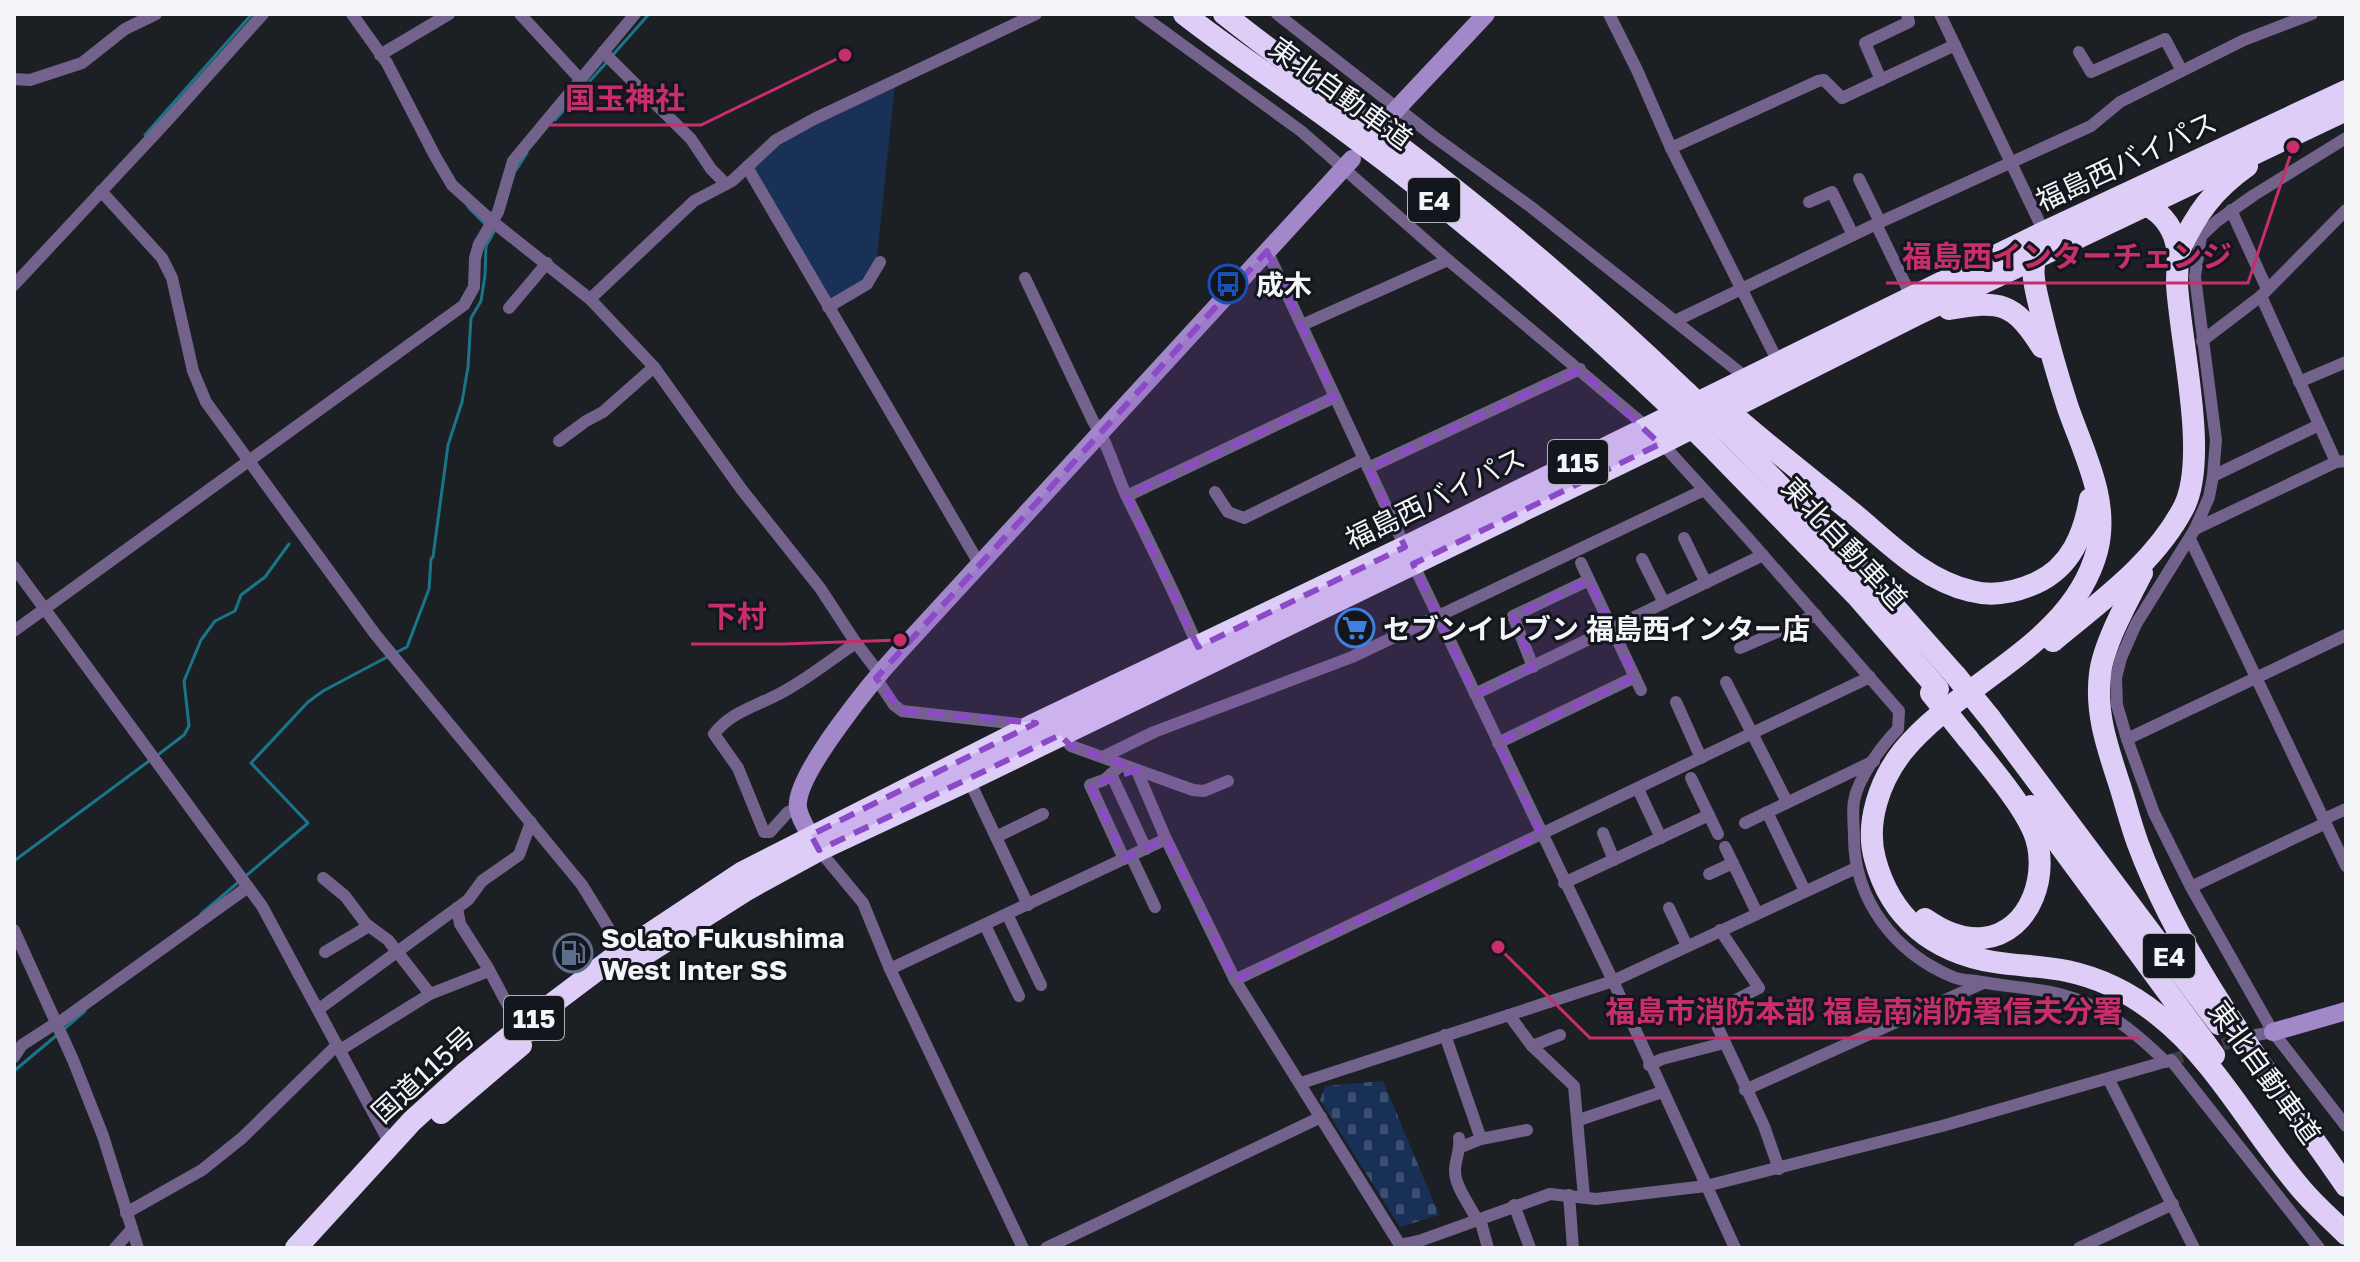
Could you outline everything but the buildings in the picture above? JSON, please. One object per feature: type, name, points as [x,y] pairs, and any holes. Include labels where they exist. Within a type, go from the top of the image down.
[{"type":"highway","name":"東北自動車道","points":[[1184,14],[1354,137],[1567,311],[1685,395]]},
{"type":"highway","name":"東北自動車道","points":[[1224,14],[1519,241],[1685,395],[1709,444],[1942,686],[1978,729],[2248,1102],[2346,1228]]},
{"type":"highway","name":"福島西バイパス","points":[[815,842],[969,780],[1409,556],[1915,306],[2044,232],[2346,91]]},
{"type":"highway","name":"福島西バイパス","points":[[1654,436],[1748,379],[1779,364],[1915,306],[2032,262],[2346,110]]},
{"type":"highway","points":[[2179,251],[2198,212],[2210,198],[2237,173],[2287,137]]},
{"type":"highway","points":[[1978,729],[2033,830],[2039,852],[2038,880],[2025,913],[2010,927],[1983,938],[1952,934],[1939,928],[1917,913],[1900,891],[1888,862],[1885,831],[1896,786],[1902,774],[1926,747],[2121,585],[2151,554],[2166,537],[2186,504],[2194,463],[2177,283],[2179,251],[2164,218],[2148,204],[2121,197]]},
{"type":"highway","points":[[2044,232],[2032,262],[2039,305],[2056,369],[2100,502],[2100,532],[2094,561],[2082,589],[2055,622],[1935,721],[1903,752],[1883,785],[1875,807],[1872,842],[1879,874],[1893,903],[1906,920],[1931,941],[1951,951],[1994,962],[2070,971],[2111,985],[2154,1011],[2201,1058],[2303,1191],[2346,1234]]},
{"type":"highway","points":[[1915,306],[1980,304],[2010,308],[2028,324],[2056,369]]},
{"type":"highway","points":[[1685,395],[1735,427],[1905,558],[1944,582],[1973,592],[2010,592],[2053,573],[2069,556],[2082,535],[2094,482]]},
{"type":"highway","name":"東北自動車道","points":[[1735,427],[1876,586],[1942,686]]},
{"type":"highway","points":[[2151,554],[2109,644],[2100,671],[2098,700],[2106,744],[2138,844],[2190,950],[2215,993],[2346,1186]]},
{"type":"highway","name":"福島西バイパス","points":[[815,842],[1031,726],[1198,647],[1409,556]]},
{"type":"highway","name":"東北自動車道","points":[[1978,729],[2070,822],[2346,1197]]},
{"type":"highway","name":"国道115号","points":[[296,1248],[390,1144],[466,1072],[627,958],[748,889],[815,842]]},
{"type":"highway","name":"国道115号","points":[[313,1248],[424,1127],[524,1032]]},
{"type":"street","points":[[14,79],[30,80],[82,63],[125,29],[156,14]]},
{"type":"street","points":[[14,285],[263,14]]},
{"type":"street","points":[[352,14],[380,55],[452,185],[538,260],[547,263],[590,299],[654,367],[742,490],[820,588],[894,705],[902,711],[1031,726]]},
{"type":"street","points":[[380,55],[449,14]]},
{"type":"street","points":[[520,14],[580,79]]},
{"type":"street","points":[[14,631],[464,305],[474,287],[475,258],[493,222],[513,161],[635,14]]},
{"type":"street","points":[[590,299],[694,201],[726,184],[776,140],[1036,14]]},
{"type":"street","points":[[1140,14],[1348,163],[1448,260],[1580,369],[1654,436],[1899,711],[1898,729],[1883,744],[1854,801],[1856,868],[1871,908],[1905,949],[1954,978],[1996,987],[2060,994],[2111,1014],[2166,1062]]},
{"type":"street","points":[[1277,14],[1394,111],[1484,171],[1748,379]]},
{"type":"street","points":[[1394,111],[1486,14]]},
{"type":"street","points":[[1609,14],[1671,148],[1779,364]]},
{"type":"street","points":[[1881,80],[1865,43],[1909,22],[1907,14]]},
{"type":"street","points":[[1940,14],[2044,232]]},
{"type":"street","points":[[1675,321],[1878,223],[2091,126],[2113,106],[2244,40],[2290,18],[2312,14]]},
{"type":"street","points":[[2079,52],[2091,72],[2165,39],[2182,71]]},
{"type":"street","points":[[1671,148],[1818,81],[1824,80],[1842,98],[1955,45]]},
{"type":"street","points":[[603,52],[691,139],[711,169],[726,184]]},
{"type":"street","points":[[2345,1123],[2264,1034],[2154,813],[2117,705],[2116,678],[2136,624],[2193,534],[2209,497],[2216,440],[2195,277],[2201,236],[2231,210],[2288,171],[2346,138]]},
{"type":"street","points":[[1023,1248],[890,969],[863,903],[815,842],[798,808],[799,798],[811,771],[850,710],[878,676],[1348,163]]},
{"type":"street","points":[[747,167],[980,565]]},
{"type":"street","points":[[1859,179],[1915,306]]},
{"type":"street","points":[[101,191],[162,258],[172,278],[186,348],[200,390],[248,462],[375,634],[582,885],[627,958]]},
{"type":"street","points":[[1809,202],[1832,192],[1853,235]]},
{"type":"street","points":[[2193,534],[2341,461],[2319,425],[2299,382],[2231,210]]},
{"type":"street","points":[[2202,341],[2264,293],[2346,210]]},
{"type":"street","points":[[1267,251],[1613,981],[1735,1248]]},
{"type":"street","points":[[1302,325],[1448,260]]},
{"type":"street","points":[[828,307],[867,284],[880,262]]},
{"type":"street","points":[[509,308],[547,263]]},
{"type":"street","points":[[1025,278],[1101,433],[1198,647]]},
{"type":"street","points":[[2299,382],[2346,362]]},
{"type":"street","points":[[559,441],[603,412],[654,367]]},
{"type":"street","points":[[1215,492],[1228,512],[1244,518],[1580,369]]},
{"type":"street","points":[[1127,496],[1335,397]]},
{"type":"street","points":[[2213,476],[2319,425]]},
{"type":"street","points":[[1103,757],[1154,732],[1352,657],[1704,490]]},
{"type":"street","points":[[2193,534],[2346,866]]},
{"type":"street","points":[[1684,538],[1706,583]]},
{"type":"street","points":[[1475,694],[1763,555]]},
{"type":"street","points":[[1642,559],[1664,603]]},
{"type":"street","points":[[1581,563],[1641,690]]},
{"type":"street","points":[[14,567],[262,906],[390,1144]]},
{"type":"street","points":[[1533,667],[1513,616],[1589,580]]},
{"type":"street","points":[[1740,648],[1816,615]]},
{"type":"street","points":[[2127,739],[2346,635]]},
{"type":"street","points":[[798,808],[788,812],[770,832],[764,832],[738,768],[714,734],[738,712],[778,695],[856,643]]},
{"type":"street","points":[[1498,743],[1635,677]]},
{"type":"street","points":[[1235,980],[1870,677]]},
{"type":"street","points":[[1726,682],[1787,802]]},
{"type":"street","points":[[1676,702],[1701,758]]},
{"type":"street","points":[[1060,735],[1071,746],[1193,790],[1204,791],[1228,781]]},
{"type":"street","points":[[1745,823],[1874,761]]},
{"type":"street","points":[[1122,765],[1104,780],[1090,785],[1155,907]]},
{"type":"street","points":[[1137,771],[1166,839],[1235,980],[1399,1246],[1550,1194],[1596,1199],[1706,1186],[2109,1080],[2171,1060],[2319,1248]]},
{"type":"street","points":[[1111,774],[1146,849]]},
{"type":"street","points":[[1691,778],[1718,834]]},
{"type":"street","points":[[969,780],[1028,905]]},
{"type":"street","points":[[1638,789],[1661,838]]},
{"type":"street","points":[[2191,887],[2346,809]]},
{"type":"street","points":[[1767,812],[1805,891]]},
{"type":"street","points":[[996,837],[1043,814]]},
{"type":"street","points":[[1564,883],[1709,815]]},
{"type":"street","points":[[319,1009],[468,900],[488,876],[519,855],[531,822]]},
{"type":"street","points":[[1603,833],[1614,860]]},
{"type":"street","points":[[890,969],[1166,839]]},
{"type":"street","points":[[1725,847],[1757,913]]},
{"type":"street","points":[[1709,874],[1733,863]]},
{"type":"street","points":[[1301,1083],[1613,981],[1856,868]]},
{"type":"street","points":[[323,878],[345,896],[369,926],[388,940],[430,994]]},
{"type":"street","points":[[14,1057],[22,1045],[248,887]]},
{"type":"street","points":[[457,908],[460,924],[524,1032]]},
{"type":"street","points":[[1669,908],[1687,946]]},
{"type":"street","points":[[1007,914],[1041,985]]},
{"type":"street","points":[[985,925],[1019,996]]},
{"type":"street","points":[[325,952],[369,926]]},
{"type":"street","points":[[14,930],[57,1023],[103,1136],[138,1248]]},
{"type":"street","points":[[1720,930],[1759,988],[1712,1012],[1764,1126],[1779,1169]]},
{"type":"street","points":[[126,1213],[202,1170],[242,1138],[339,1047],[430,994],[489,971]]},
{"type":"street","points":[[1745,1090],[1985,983]]},
{"type":"street","points":[[2264,1034],[2346,1011]]},
{"type":"street","points":[[1509,1015],[1532,1046],[1574,1086],[1584,1197]]},
{"type":"street","points":[[1445,1035],[1481,1139]]},
{"type":"street","points":[[1532,1046],[1560,1035]]},
{"type":"street","points":[[1649,1065],[1724,1043]]},
{"type":"street","points":[[2109,1080],[2194,1248]]},
{"type":"street","points":[[1579,1120],[1662,1092]]},
{"type":"street","points":[[1046,1248],[1321,1117]]},
{"type":"street","points":[[1488,1248],[1479,1219],[1461,1192],[1455,1172],[1460,1143],[1527,1130]]},
{"type":"street","points":[[1569,1195],[1573,1248]]},
{"type":"street","points":[[2079,1248],[2173,1204]]},
{"type":"street","points":[[1514,1205],[1530,1248]]},
{"type":"street","points":[[115,1248],[132,1229]]},
{"type":"highlighted area","points":[[1267,251],[1335,397],[1127,496],[1198,647],[1405,547],[1368,468],[1580,369],[1660,444],[1413,564],[1475,694],[1533,667],[1513,616],[1589,580],[1613,628],[1635,677],[1498,743],[1541,834],[1235,980],[1166,839],[1124,859],[1090,785],[1137,770],[1071,746],[1060,735],[819,850],[811,835],[1036,723],[902,711],[876,678]]},
{"type":"green space","points":[[895,84],[877,257],[865,278],[828,301],[751,169],[802,132]]},
{"type":"green space","points":[[1383,1081],[1439,1215],[1400,1227],[1320,1100],[1325,1086]]},
{"type":"waterway","points":[[145,135],[252,14]]},
{"type":"waterway","points":[[611,57],[649,14]]},
{"type":"waterway","points":[[555,120],[606,63]]},
{"type":"waterway","points":[[516,170],[527,153]]},
{"type":"waterway","points":[[468,207],[485,224]]},
{"type":"waterway","points":[[395,653],[407,647],[429,589],[448,445],[462,402],[468,367],[471,318],[481,301],[486,246],[495,230]]},
{"type":"waterway","points":[[155,757],[184,735],[189,726],[184,681],[201,640],[215,621],[235,611],[241,595],[265,577],[289,544]]},
{"type":"waterway","points":[[247,875],[308,823],[251,763],[308,702],[389,656]]},
{"type":"waterway","points":[[14,861],[149,761]]},
{"type":"waterway","points":[[201,914],[241,880]]},
{"type":"waterway","points":[[63,1030],[85,1011]]},
{"type":"waterway","points":[[14,1071],[57,1035]]},
{"type":"tunnel","points":[[2171,1060],[2245,1038]]},
{"type":"place","name":"国玉神社","points":[[845,55]]},
{"type":"place","name":"福島西インターチェンジ","points":[[2293,147]]},
{"type":"place","name":"成木","points":[[1228,284]]},
{"type":"place","name":"セブンイレブン 福島西インター店","points":[[1355,628]]},
{"type":"place","name":"下村","points":[[900,640]]},
{"type":"place","name":"福島市消防本部 福島南消防署信夫分署","points":[[1498,947]]},
{"type":"place","name":"Solato Fukushima West Inter SS","points":[[573,953]]}]
